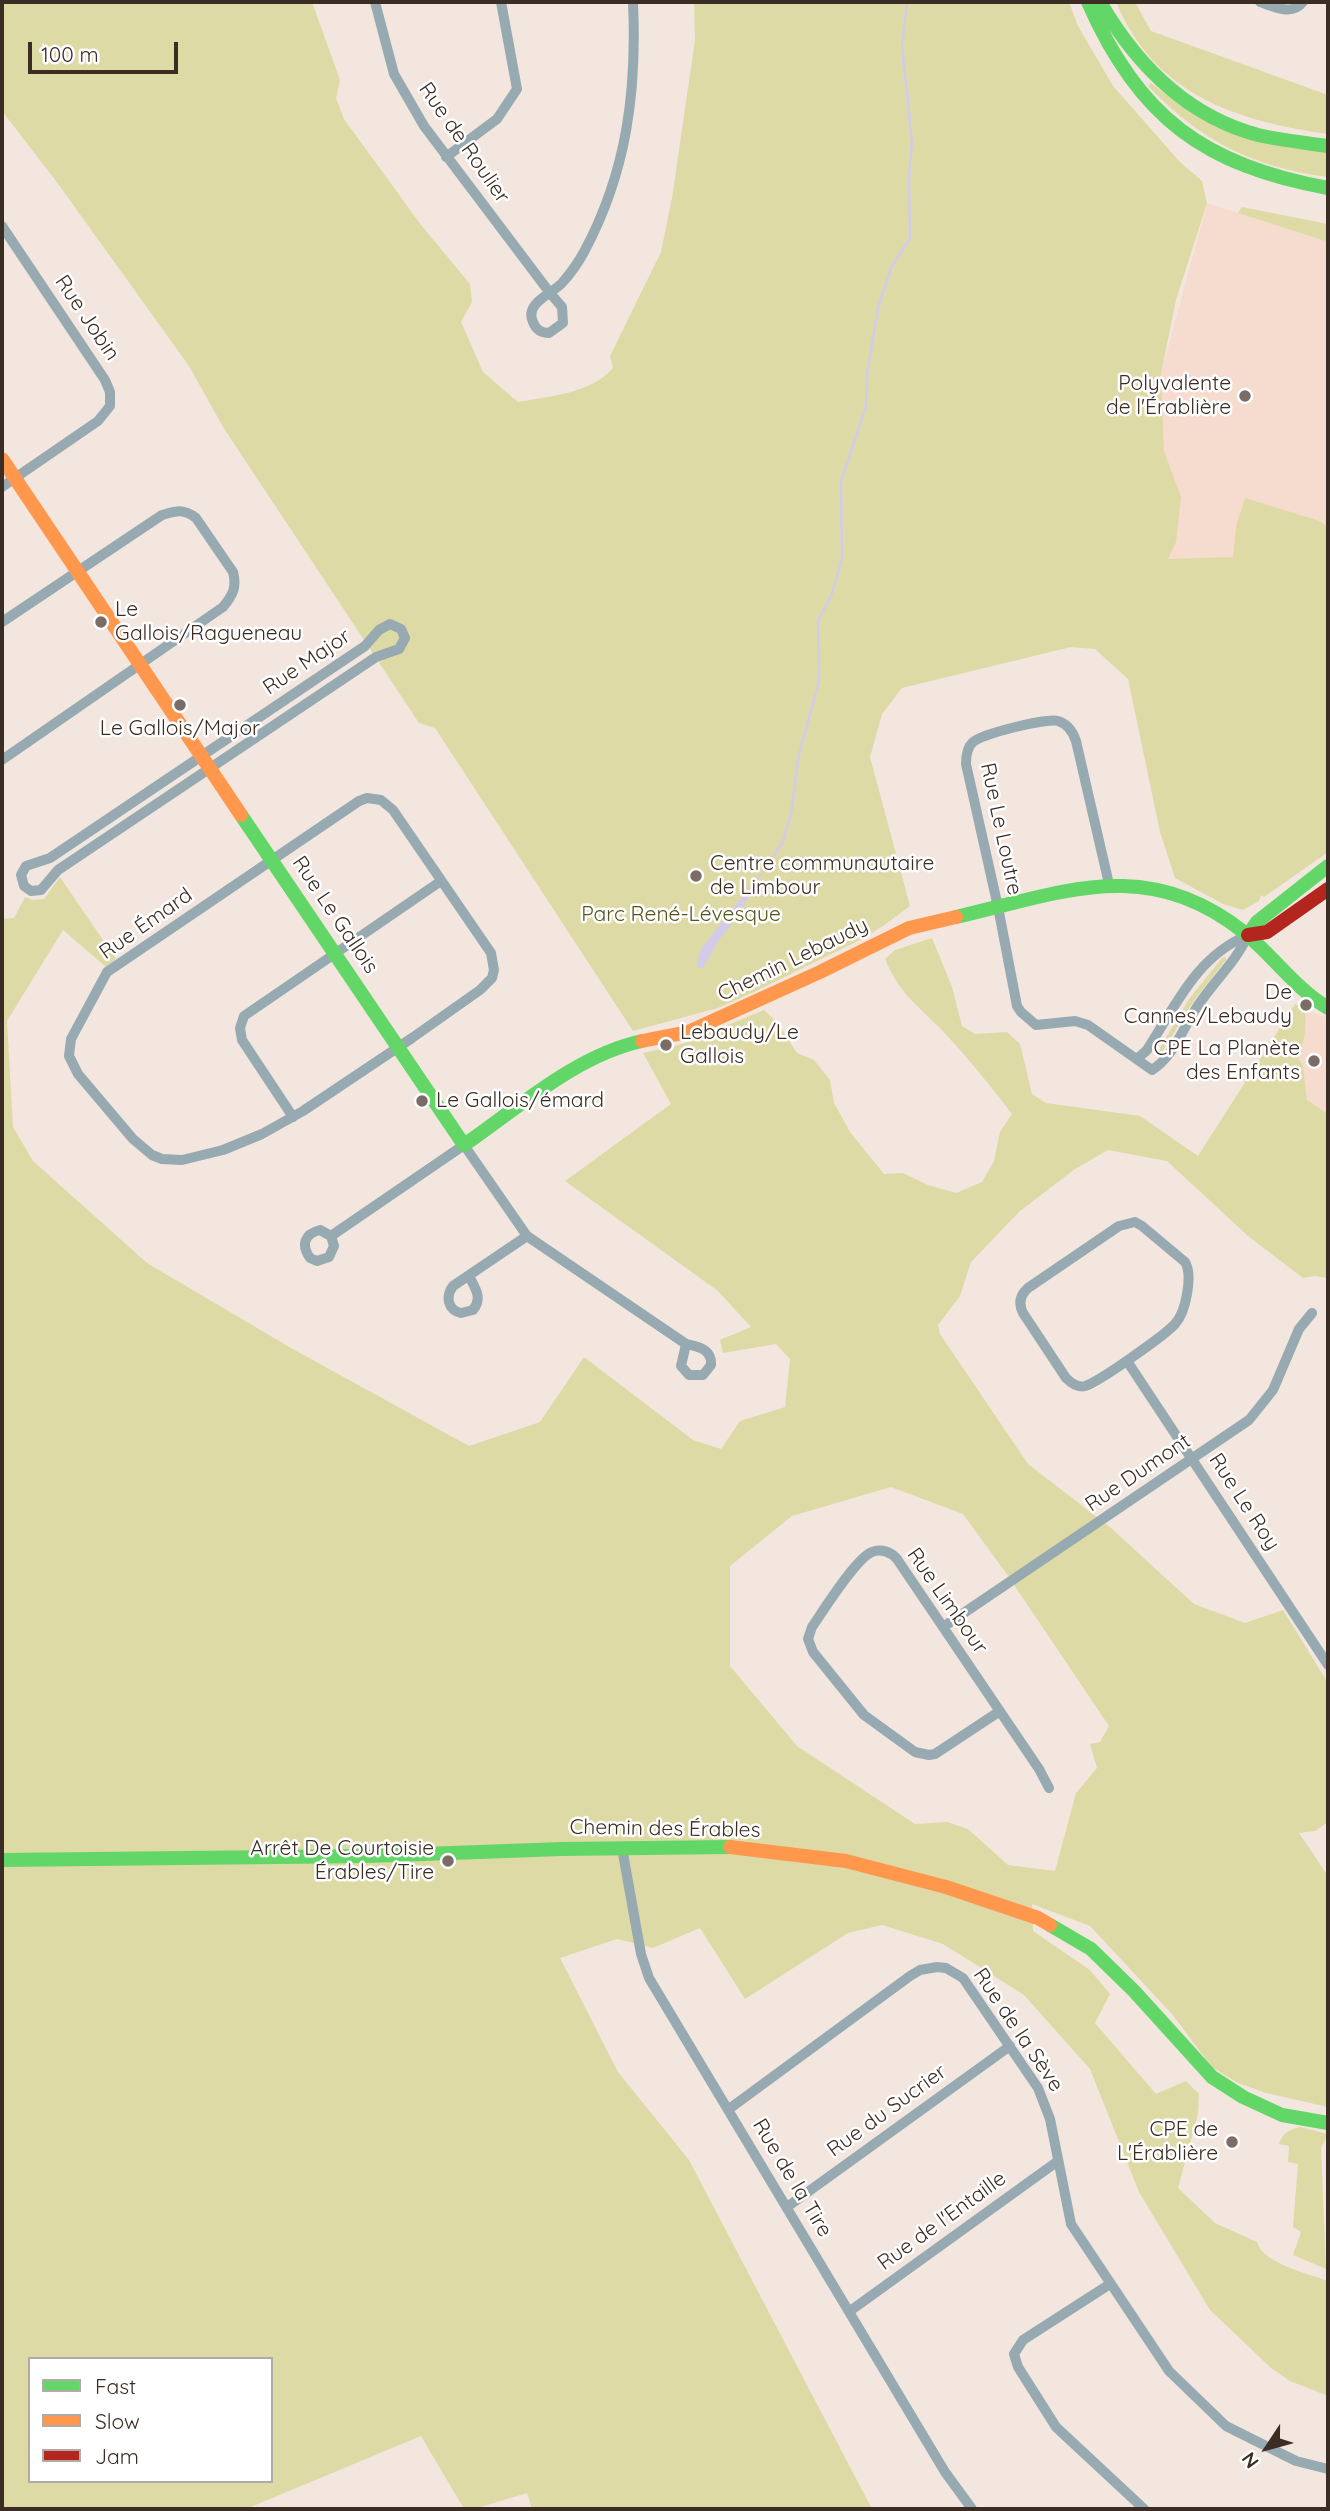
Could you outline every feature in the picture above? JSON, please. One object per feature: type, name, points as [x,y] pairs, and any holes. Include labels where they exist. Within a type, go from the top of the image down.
[{"type":"street","name":"Rue de Roulier","points":[[374,2],[394,74],[424,126],[550,293],[565,279],[586,248],[602,214],[621,160],[634,82],[633,2]]},
{"type":"street","points":[[446,157],[497,119],[517,89],[501,2]]},
{"type":"street","points":[[1088,2],[1105,41],[1126,74],[1155,109],[1178,129],[1234,164],[1290,183],[1328,188]]},
{"type":"street","points":[[1100,2],[1141,62],[1195,108],[1222,123],[1250,133],[1328,146]]},
{"type":"street","points":[[1260,2],[1289,10],[1303,2]]},
{"type":"street","name":"Rue Jobin","points":[[2,226],[97,366],[110,393],[110,406],[98,421],[15,478]]},
{"type":"street","name":"Rue Le Gallois","points":[[2,459],[527,1236],[685,1344]]},
{"type":"street","points":[[2,487],[15,478]]},
{"type":"street","points":[[2,622],[162,515],[179,510],[195,518],[233,572],[235,589],[223,607],[2,760]]},
{"type":"street","name":"Rue Major","points":[[207,762],[50,858],[26,866],[20,875],[24,886],[32,891],[41,890],[58,870],[207,762],[365,646],[383,626],[390,624],[401,629],[405,638],[399,649],[376,657],[207,762]]},
{"type":"street","name":"Rue Le Loutre","points":[[1109,884],[1074,734],[1070,728],[1059,721],[1046,721],[981,737],[971,743],[965,764],[998,907],[1017,1006],[1025,1017],[1036,1025],[1082,1022],[1152,1070],[1163,1062],[1196,1009],[1241,951],[1248,935]]},
{"type":"street","name":"Rue Émard","points":[[374,798],[387,804],[491,954],[494,970],[487,984],[293,1117],[262,1134],[223,1150],[182,1160],[162,1159],[143,1149],[78,1074],[68,1048],[71,1039],[107,972],[272,860],[359,801],[374,798]]},
{"type":"street","points":[[1248,935],[1256,922],[1328,866]]},
{"type":"street","points":[[293,1117],[246,1048],[240,1028],[244,1016],[441,881]]},
{"type":"street","name":"Chemin Lebaudy","points":[[331,1236],[579,1065],[603,1052],[688,1032],[909,928],[998,907],[1109,884],[1147,887],[1178,895],[1207,908],[1248,935],[1266,950],[1301,989],[1328,1008]]},
{"type":"street","points":[[1137,1059],[1147,1050],[1194,976],[1229,943],[1248,935],[1266,932],[1328,889]]},
{"type":"street","points":[[1135,1222],[1185,1262],[1190,1280],[1178,1321],[1127,1361],[1091,1383],[1075,1385],[1066,1378],[1023,1313],[1020,1303],[1024,1292],[1040,1280],[1119,1226],[1135,1222]]},
{"type":"street","points":[[469,1276],[527,1236]]},
{"type":"street","name":"Rue Dumont","points":[[943,1627],[1249,1420],[1267,1400],[1280,1377],[1299,1329],[1312,1313]]},
{"type":"street","name":"Rue Le Roy","points":[[1127,1361],[1328,1665]]},
{"type":"street","name":"Rue Limbour","points":[[1000,1711],[941,1751],[929,1755],[921,1754],[864,1715],[813,1652],[808,1639],[812,1627],[859,1562],[871,1552],[892,1554],[897,1559],[1000,1711],[1039,1769],[1049,1788]]},
{"type":"street","name":"Chemin des Érables","points":[[2,1860],[341,1857],[735,1847],[846,1861],[946,1887],[1038,1918],[1091,1949],[1133,1990],[1212,2077],[1243,2097],[1282,2115],[1328,2123]]},
{"type":"street","name":"Rue de la Tire","points":[[622,1848],[641,1954],[649,1978],[945,2472],[972,2509]]},
{"type":"street","name":"Rue de la Sève","points":[[729,2109],[910,1976],[929,1968],[946,1968],[963,1978],[1038,2088],[1046,2106],[1071,2224],[1169,2371],[1226,2426],[1296,2461],[1328,2469]]},
{"type":"street","name":"Rue du Sucrier","points":[[787,2207],[1010,2046]]},
{"type":"street","name":"Rue de l'Entaille","points":[[850,2312],[1058,2161]]},
{"type":"street","points":[[1110,2284],[1023,2340],[1014,2354],[1018,2367],[1056,2427],[1144,2509]]},
{"type":"shaded area","name":"Polyvalente de l'Érablière","points":[[1207,203],[1328,242],[1328,527],[1320,521],[1245,499],[1236,526],[1233,557],[1168,560],[1161,374]]},
{"type":"shaded area","points":[[765,868],[703,968],[698,968],[701,949]]},
{"type":"shaded area","name":"CPE La Planète des Enfants","points":[[1305,1009],[1328,1018],[1328,1114],[1307,1100],[1303,1066],[1298,1057],[1306,1025]]},
{"type":"green space","name":"Parc René-Lévesque","points":[[2,2],[312,2],[340,80],[336,98],[344,119],[421,225],[470,284],[472,302],[461,322],[483,372],[518,402],[581,389],[604,377],[613,368],[610,356],[661,252],[672,198],[695,40],[694,2],[1069,2],[1078,26],[1113,86],[1180,162],[1202,181],[1207,203],[1176,300],[1161,374],[1164,451],[1181,497],[1176,542],[1168,559],[1233,557],[1236,526],[1245,498],[1320,521],[1328,527],[1328,852],[1264,897],[1261,895],[1259,901],[1243,910],[1223,904],[1175,878],[1160,832],[1128,679],[1095,649],[1071,647],[902,688],[882,714],[870,757],[910,906],[856,942],[756,991],[718,1008],[633,1031],[435,728],[419,723],[223,427],[189,366],[56,181],[2,111]]},
{"type":"green space","points":[[1116,2],[1135,2],[1151,31],[1328,95],[1328,134],[1262,121],[1202,98],[1176,81],[1153,60],[1133,34]]},
{"type":"green space","points":[[1151,83],[1181,106],[1328,152],[1328,177],[1275,166],[1229,148],[1188,122],[1148,86]]},
{"type":"green space","points":[[1242,207],[1328,224],[1328,242],[1238,213]]},
{"type":"green space","points":[[60,877],[116,959],[106,967],[63,930],[7,1021],[13,1127],[33,1161],[147,1263],[291,1348],[469,1446],[540,1422],[584,1357],[693,1440],[721,1449],[740,1421],[785,1407],[790,1359],[776,1344],[723,1353],[720,1340],[751,1327],[718,1291],[565,1181],[671,1104],[643,1053],[682,1044],[764,1010],[777,1022],[797,1053],[814,1060],[830,1080],[834,1103],[850,1132],[884,1174],[903,1173],[928,1185],[956,1193],[982,1182],[994,1161],[1000,1132],[1012,1114],[960,1050],[903,990],[885,959],[895,950],[932,938],[952,987],[962,1026],[975,1034],[1007,1032],[1020,1044],[1032,1094],[1046,1103],[1140,1116],[1198,1156],[1295,1004],[1305,1009],[1305,1033],[1298,1057],[1303,1066],[1307,1100],[1328,1114],[1328,1278],[1303,1278],[1248,1236],[1167,1161],[1108,1150],[1075,1169],[1020,1211],[971,1262],[960,1296],[938,1325],[940,1334],[1028,1464],[1111,1528],[1194,1604],[1245,1623],[1283,1610],[1328,1683],[1328,1822],[1315,1831],[1299,1833],[1328,1876],[1328,2107],[1266,2093],[1236,2082],[1212,2067],[1172,2014],[1090,1926],[1032,1904],[1033,1931],[1090,1970],[1110,1994],[1095,2023],[1156,2094],[1186,2081],[1199,2094],[1198,2114],[1178,2188],[1215,2223],[1257,2242],[1268,2256],[1277,2262],[1328,2281],[1328,2396],[1290,2381],[1271,2368],[1210,2310],[1139,2192],[1090,2069],[1024,1995],[943,1944],[882,1925],[848,1933],[745,1999],[700,1928],[653,1948],[617,1939],[560,1958],[618,2072],[689,2160],[872,2509],[532,2509],[527,2493],[474,2509],[464,2509],[421,2436],[246,2509],[2,2509],[2,919],[14,918],[25,897],[33,900],[44,899]],"holes":[[[891,1487],[963,1514],[1109,1726],[1100,1742],[1090,1744],[1097,1768],[1076,1793],[1055,1871],[1008,1865],[968,1829],[947,1822],[915,1824],[797,1746],[730,1666],[730,1566],[792,1516]]]},
{"type":"green space","points":[[1226,957],[1159,1053],[1189,999],[1222,958]]},
{"type":"green space","points":[[1300,2127],[1328,2134],[1321,2148],[1326,2269],[1293,2255],[1301,2232],[1293,2227],[1298,2164],[1288,2162],[1289,2146],[1279,2144],[1287,2132]]},
{"type":"waterway","points":[[764,869],[783,842],[792,809],[798,759],[819,681],[818,621],[832,594],[842,558],[841,482],[866,406],[867,375],[878,308],[892,266],[910,238],[909,179],[912,141],[902,46],[907,2]]},
{"type":"traffic: fast","points":[[1088,2],[1129,76],[1153,106],[1181,130],[1211,150],[1246,166],[1328,188]]},
{"type":"traffic: fast","points":[[1100,2],[1114,25],[1147,66],[1166,85],[1208,115],[1258,135],[1328,146]]},
{"type":"traffic: fast","points":[[241,815],[464,1145],[572,1070],[618,1048],[642,1041]]},
{"type":"traffic: fast","points":[[1248,935],[1257,922],[1328,866]]},
{"type":"traffic: fast","points":[[956,917],[1033,898],[1104,886],[1139,887],[1174,894],[1209,909],[1245,933],[1306,992],[1328,1008]]},
{"type":"traffic: fast","points":[[2,1860],[368,1856],[562,1849],[730,1847]]},
{"type":"traffic: fast","points":[[1050,1925],[1091,1949],[1134,1991],[1212,2077],[1243,2097],[1282,2115],[1328,2123]]},
{"type":"traffic: slow","points":[[2,459],[241,815]]},
{"type":"traffic: slow","points":[[642,1041],[688,1032],[909,928],[956,917]]},
{"type":"traffic: slow","points":[[730,1847],[846,1861],[946,1887],[1038,1918],[1050,1925]]},
{"type":"traffic: jam","points":[[1248,935],[1267,932],[1328,889]]},
{"type":"place","name":"Polyvalente de l'Érablière","points":[[1245,396]]},
{"type":"place","name":"Le Gallois/Ragueneau","points":[[101,622]]},
{"type":"place","name":"Le Gallois/Major","points":[[180,705]]},
{"type":"place","name":"Centre communautaire de Limbour","points":[[696,876]]},
{"type":"place","name":"De Cannes/Lebaudy","points":[[1306,1005]]},
{"type":"place","name":"Lebaudy/Le Gallois","points":[[666,1045]]},
{"type":"place","name":"CPE La Planète des Enfants","points":[[1314,1061]]},
{"type":"place","name":"Le Gallois/émard","points":[[422,1101]]},
{"type":"place","name":"Arrêt De Courtoisie Érables/Tire","points":[[448,1861]]},
{"type":"place","name":"CPE de L'Érablière","points":[[1232,2142]]}]
